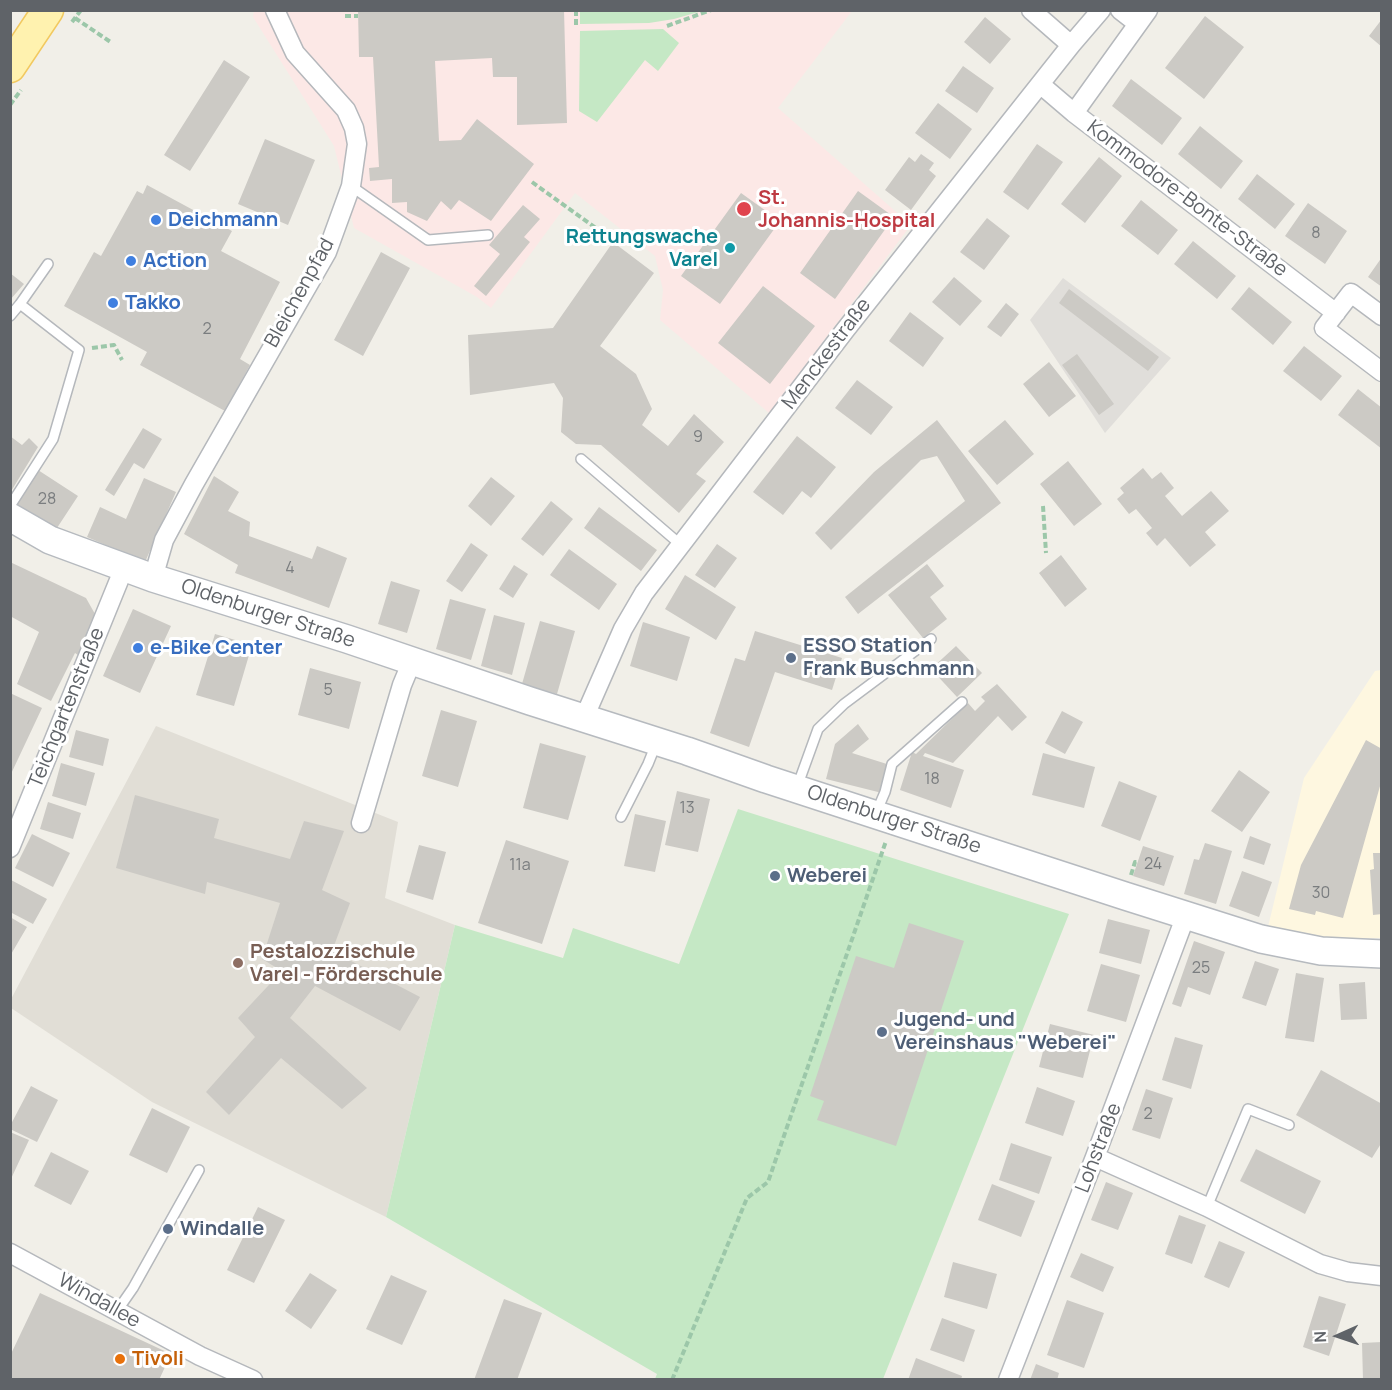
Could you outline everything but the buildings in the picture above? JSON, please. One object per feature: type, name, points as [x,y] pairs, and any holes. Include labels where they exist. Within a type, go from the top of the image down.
[{"type":"main road","points":[[10,67],[62,14]]},
{"type":"main road","name":"Oldenburger Straße","points":[[10,517],[50,540],[153,578],[1261,939],[1321,951],[1382,954]]},
{"type":"street","name":"Bleichenpfad","points":[[153,578],[164,540],[189,493],[327,252],[351,186],[357,144],[354,128],[346,110],[294,53],[275,10]]},
{"type":"street","points":[[1031,10],[1071,45]]},
{"type":"street","name":"Menckestraße","points":[[584,718],[623,629],[644,593],[846,329],[1101,10]]},
{"type":"street","points":[[1074,113],[1143,17],[1120,10]]},
{"type":"street","name":"Kommodore-Bonte-Straße","points":[[1040,84],[1074,113],[1336,313]]},
{"type":"street","points":[[1382,316],[1351,293],[1324,328],[1382,372]]},
{"type":"street","name":"Teichgartenstraße","points":[[10,848],[124,568]]},
{"type":"street","points":[[361,823],[402,685],[412,661]]},
{"type":"street","name":"Lohstraße","points":[[1008,1380],[1186,915]]},
{"type":"street","points":[[1095,1157],[1207,1207],[1320,1263],[1348,1272],[1382,1276]]},
{"type":"street","name":"Windallee","points":[[10,1253],[200,1356],[253,1380]]},
{"type":"lane","points":[[351,186],[428,240],[488,235]]},
{"type":"lane","points":[[10,316],[48,264]]},
{"type":"lane","points":[[10,506],[53,439],[79,350],[20,304]]},
{"type":"lane","points":[[581,459],[681,544]]},
{"type":"lane","points":[[796,789],[818,729],[844,704],[931,639]]},
{"type":"lane","points":[[876,815],[892,764],[962,702]]},
{"type":"lane","points":[[621,817],[657,742]]},
{"type":"lane","points":[[1207,1207],[1248,1109],[1289,1125]]},
{"type":"lane","points":[[117,1311],[133,1288],[199,1170]]},
{"type":"path","points":[[576,10],[576,27]]},
{"type":"path","points":[[668,26],[711,10]]},
{"type":"path","points":[[62,14],[112,43]]},
{"type":"path","points":[[345,16],[358,16]]},
{"type":"path","points":[[532,182],[600,231]]},
{"type":"path","points":[[79,350],[114,345],[122,360]]},
{"type":"path","points":[[1043,506],[1046,553]]},
{"type":"path","points":[[672,1380],[747,1198],[768,1182],[887,840]]},
{"type":"shaded area","name":"St. Johannis-Hospital","points":[[254,10],[852,11],[778,108],[911,225],[769,413],[660,320],[663,290],[655,256],[575,193],[491,308],[477,297],[354,228],[334,146],[253,17]]},
{"type":"shaded area","points":[[1063,278],[1171,358],[1105,433],[1030,320]]},
{"type":"shaded area","points":[[1381,670],[1381,938],[1336,938],[1267,931],[1304,778],[1375,671]]},
{"type":"shaded area","name":"Pestalozzischule Varel - Förderschule","points":[[156,726],[398,822],[385,898],[455,925],[386,1217],[152,1102],[11,1008],[10,1001]]},
{"type":"green space","points":[[580,10],[702,11],[649,23],[580,24]]},
{"type":"green space","points":[[663,29],[679,43],[658,71],[645,60],[597,122],[579,111],[580,31]]},
{"type":"green space","points":[[738,809],[1069,914],[883,1379],[655,1379],[657,1374],[386,1217],[455,925],[563,958],[573,928],[679,964]]},
{"type":"place","name":"St. Johannis-Hospital","points":[[744,209]]},
{"type":"place","name":"Deichmann","points":[[156,220]]},
{"type":"place","name":"Rettungswache Varel","points":[[730,248]]},
{"type":"place","name":"Action","points":[[131,261]]},
{"type":"place","name":"Takko","points":[[113,303]]},
{"type":"place","name":"e-Bike Center","points":[[138,648]]},
{"type":"place","name":"ESSO Station Frank Buschmann","points":[[791,658]]},
{"type":"place","name":"Weberei","points":[[775,876]]},
{"type":"place","name":"Pestalozzischule Varel - Förderschule","points":[[238,963]]},
{"type":"place","name":"Jugend- und Vereinshaus \"Weberei\"","points":[[882,1032]]},
{"type":"place","name":"Windalle","points":[[168,1229]]},
{"type":"place","name":"Tivoli","points":[[120,1359]]}]
